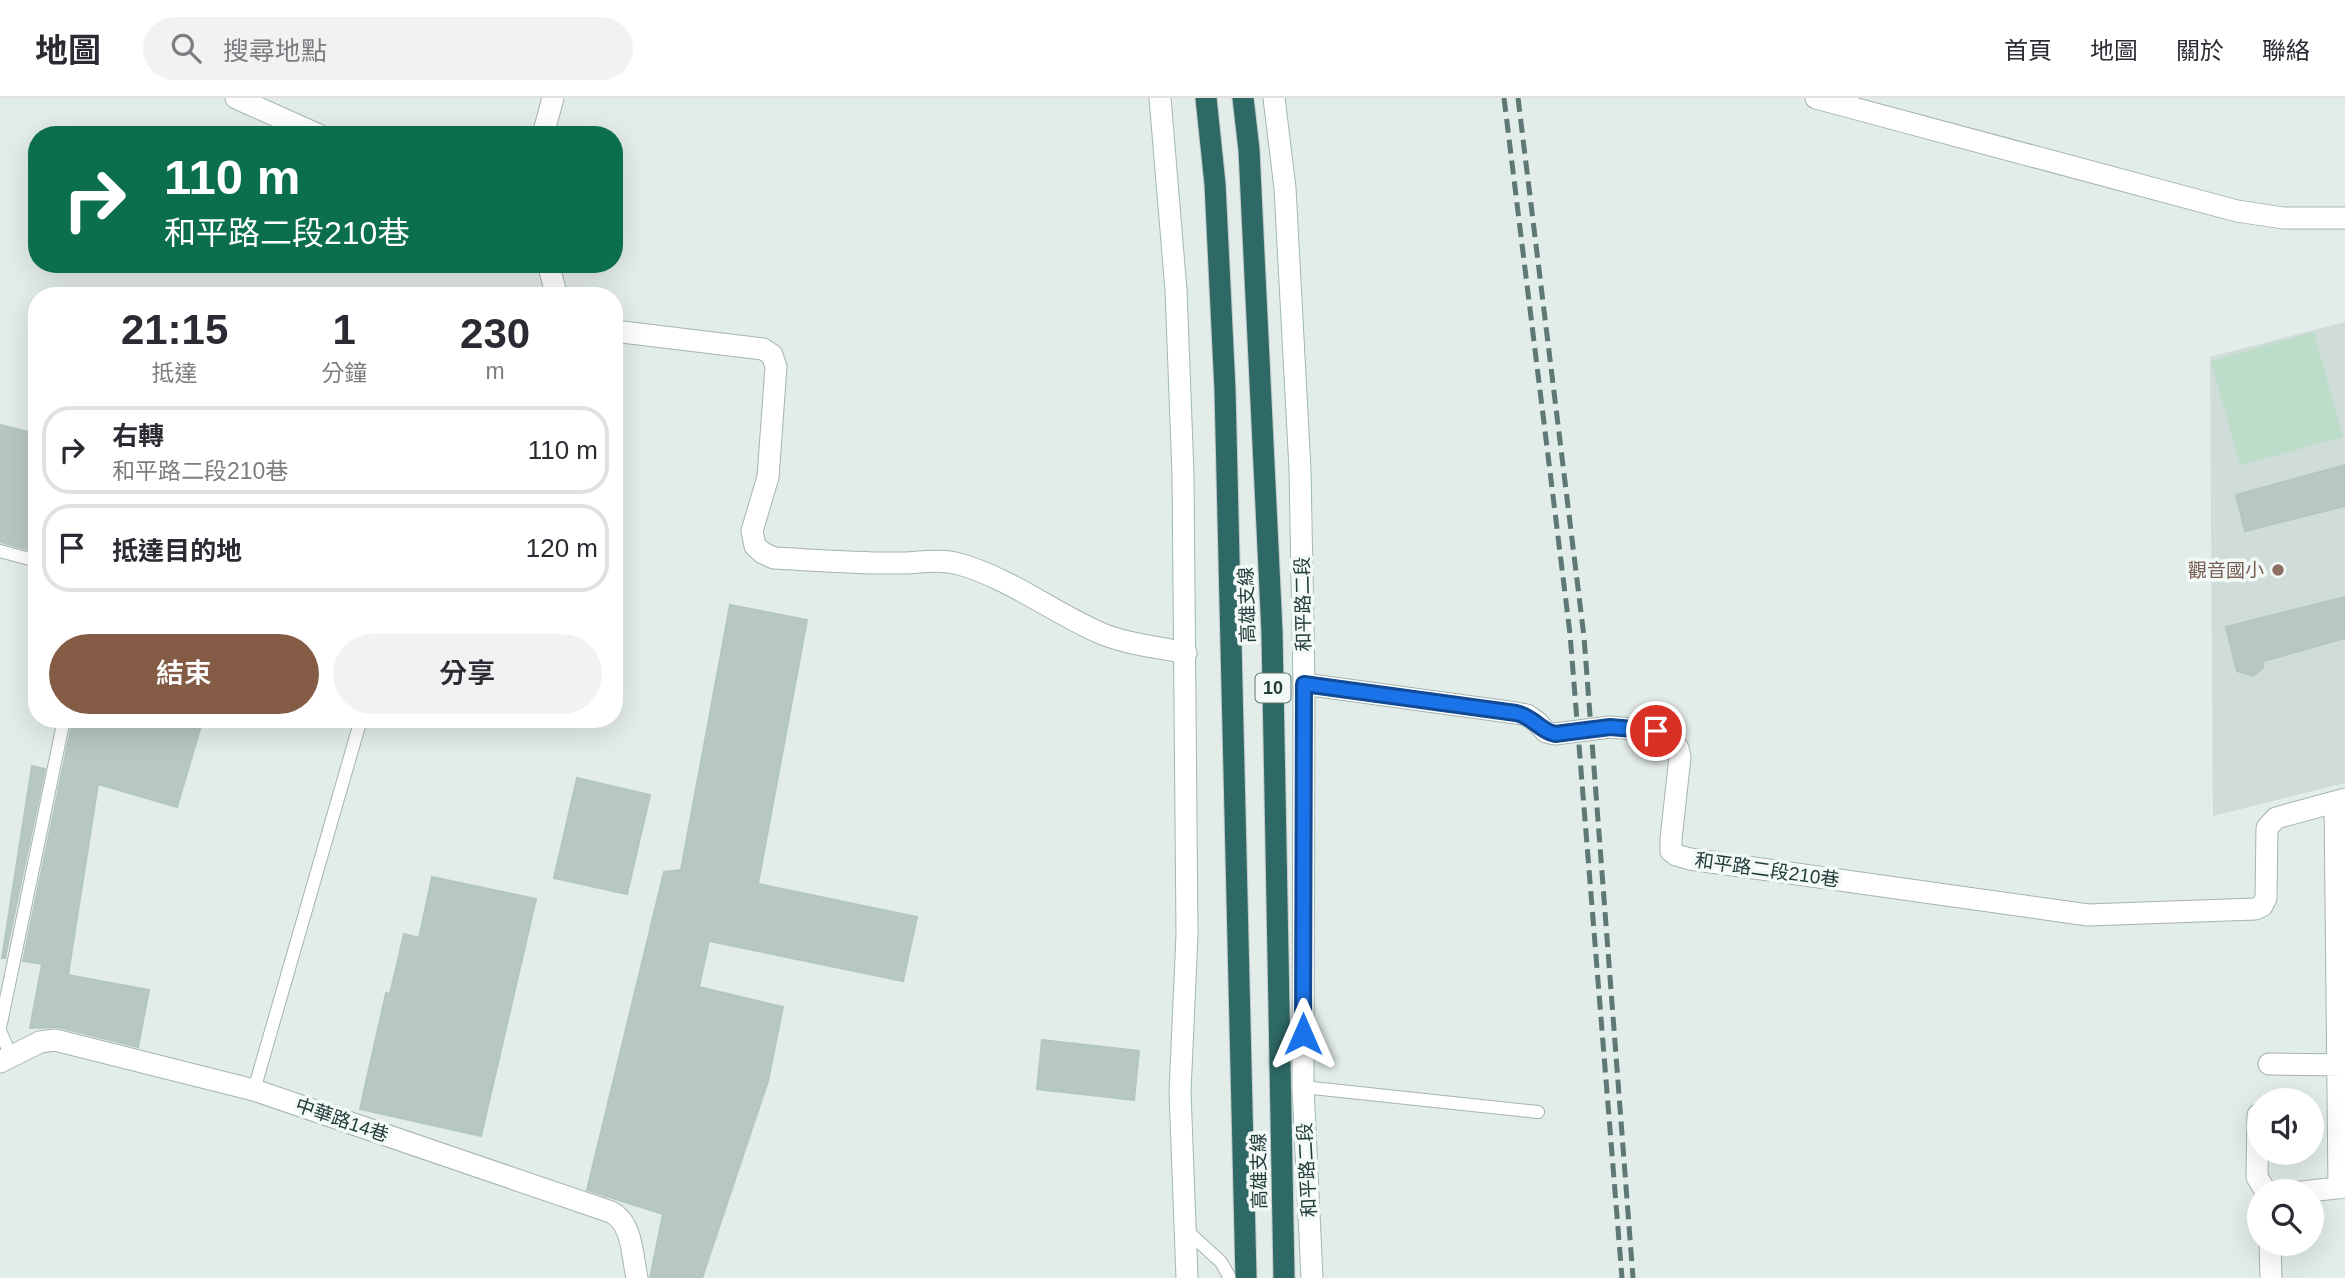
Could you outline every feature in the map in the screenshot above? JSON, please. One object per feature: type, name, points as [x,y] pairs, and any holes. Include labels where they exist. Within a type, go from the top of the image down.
[{"type":"highway","name":"高雄支線","points":[[1206,98],[1215,184],[1225,390],[1245,1278]]},
{"type":"highway","name":"高雄支線","points":[[1243,98],[1249,150],[1272,632],[1284,1278]]},
{"type":"street","points":[[236,98],[299,126]]},
{"type":"street","points":[[545,126],[553,98]]},
{"type":"street","points":[[1160,98],[1176,290],[1186,653],[1187,935],[1180,1092],[1187,1278]]},
{"type":"street","name":"和平路二段","points":[[1274,98],[1285,188],[1300,470],[1304,684],[1303,1087],[1312,1278]]},
{"type":"street","points":[[1816,98],[2237,211],[2283,218],[2345,218]]},
{"type":"street","points":[[623,332],[763,349],[772,355],[776,367],[768,477],[752,531],[755,546],[763,553],[774,558],[848,563],[897,564],[937,561],[958,564],[1031,596],[1098,632],[1186,653]]},
{"type":"street","name":"和平路二段210巷","points":[[1304,684],[1527,715],[1546,732],[1555,734],[1610,727],[1656,731],[1674,743],[1680,757],[1671,839],[1671,850],[1676,855],[2088,915],[2255,909],[2262,906],[2266,898],[2267,828],[2276,818],[2340,800]]},
{"type":"street","points":[[2324,1189],[2342,1187],[2340,800]]},
{"type":"street","name":"中華路14巷","points":[[6,1059],[40,1042],[55,1040],[254,1090],[611,1212],[620,1217],[626,1225],[637,1278]]},
{"type":"street","points":[[2269,1064],[2341,1065]]},
{"type":"street","points":[[2270,1256],[2271,1278]]},
{"type":"lane","points":[[0,551],[28,559]]},
{"type":"lane","points":[[6,1059],[0,1029],[62,728]]},
{"type":"lane","points":[[254,1090],[358,728]]},
{"type":"lane","points":[[1303,1087],[1538,1112]]},
{"type":"lane","points":[[1186,1230],[1221,1262],[1230,1278]]},
{"type":"shaded area","name":"觀音國小","points":[[2345,322],[2345,783],[2213,816],[2210,357]]},
{"type":"green space","points":[[2314,332],[2343,437],[2240,465],[2211,361]]},
{"type":"building","points":[[0,425],[28,432],[28,550],[0,542]]},
{"type":"building","points":[[2345,465],[2345,506],[2245,531],[2236,495]]},
{"type":"building","points":[[2345,597],[2345,638],[2264,661],[2262,669],[2253,676],[2237,671],[2226,627]]},
{"type":"building","points":[[730,605],[807,620],[758,884],[917,917],[903,981],[709,941],[699,987],[783,1007],[768,1081],[702,1278],[650,1278],[663,1214],[587,1190],[664,872],[681,870]]},
{"type":"building","points":[[71,728],[200,728],[177,807],[98,784],[68,975],[149,990],[138,1047],[58,1027],[30,1028],[42,964],[23,961]]},
{"type":"building","points":[[32,766],[45,769],[5,958],[2,958]]},
{"type":"building","points":[[577,778],[650,795],[627,894],[554,878]]},
{"type":"building","points":[[432,877],[536,899],[481,1136],[360,1109],[386,993],[390,994],[404,934],[419,938]]},
{"type":"building","points":[[1042,1040],[1139,1051],[1134,1100],[1037,1089]]},
{"type":"railway","points":[[1504,98],[1570,634],[1622,1278]]},
{"type":"railway","points":[[1518,98],[1584,637],[1633,1278]]},
{"type":"place","name":"觀音國小","points":[[2278,570]]},
{"type":"route","points":[[1303,1034],[1304,684],[1527,715],[1546,732],[1555,734],[1610,727],[1656,731]]}]
